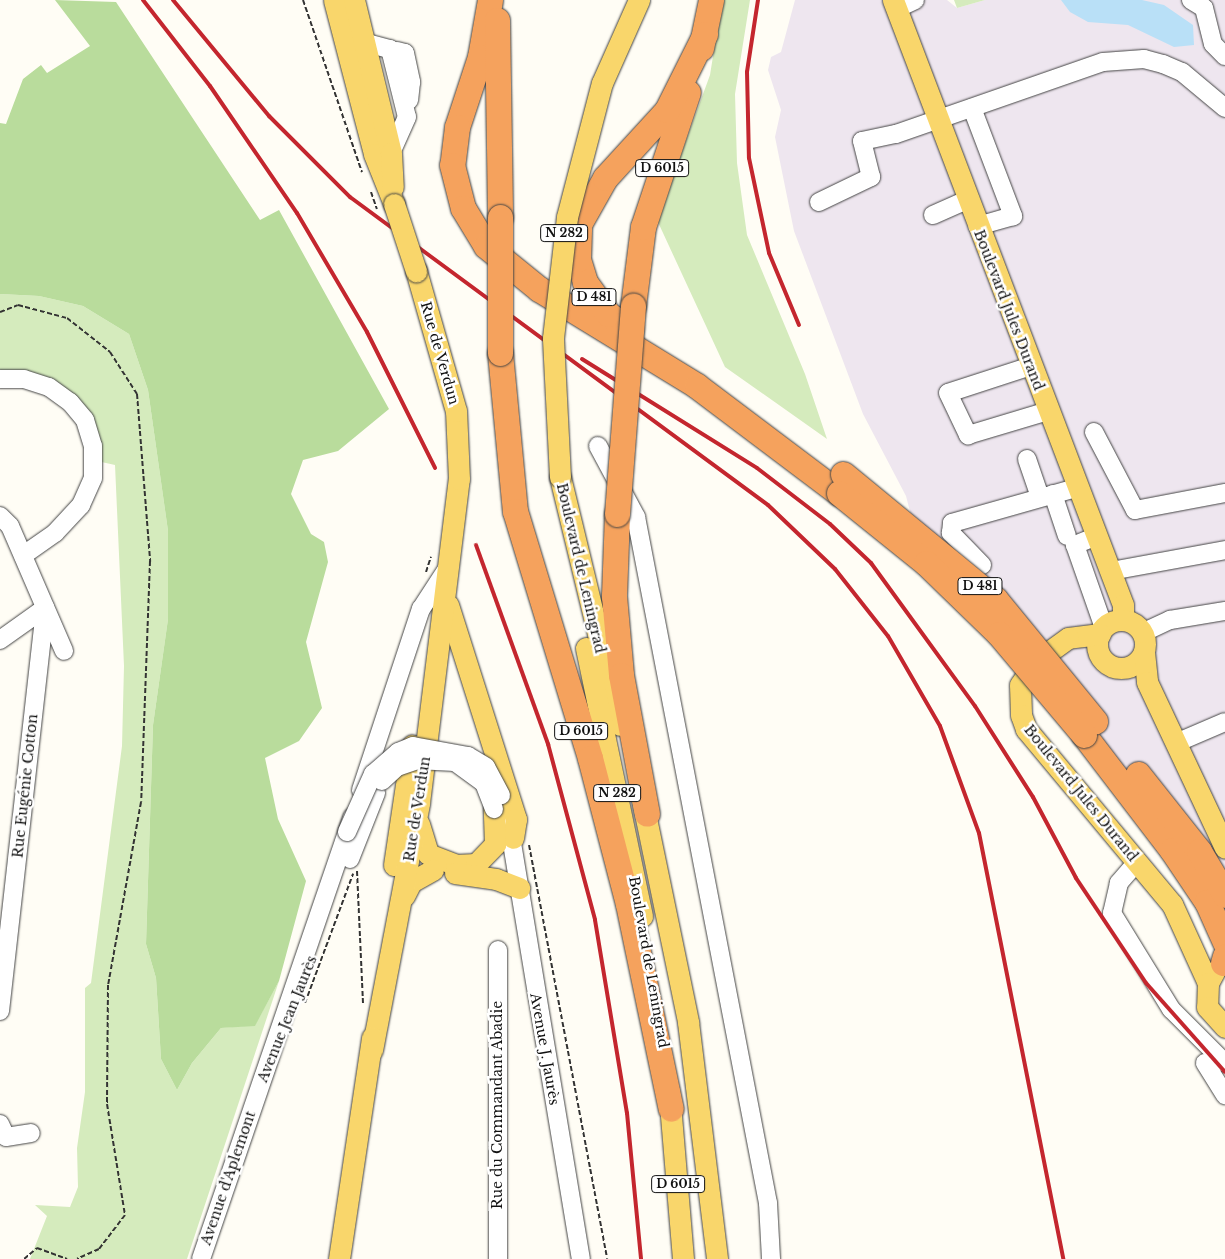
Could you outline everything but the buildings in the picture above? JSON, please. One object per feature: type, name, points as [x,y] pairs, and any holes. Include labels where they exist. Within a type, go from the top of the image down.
[{"type":"highway","name":"D 481","points":[[490,0],[480,57],[453,149],[458,193],[482,240],[539,289],[697,386],[841,483]]},
{"type":"highway","name":"D 6015","points":[[497,0],[500,353],[515,510],[618,867],[671,1109]]},
{"type":"highway","name":"D 6015","points":[[647,814],[621,675],[614,596],[617,514],[633,306],[643,227],[705,34],[711,0]]},
{"type":"highway","name":"D 481","points":[[705,34],[667,110],[605,178],[587,205],[577,237],[581,270],[597,301],[621,325],[841,483],[926,563],[1089,728],[1198,851],[1225,895]]},
{"type":"highway","name":"D 481","points":[[1089,728],[1207,902],[1225,956]]},
{"type":"main road","name":"Rue de Verdun","points":[[334,0],[374,154],[394,204],[416,271],[456,411],[459,479],[448,567],[447,600],[419,803],[410,855],[396,914],[338,1259]]},
{"type":"main road","name":"Rue de Verdun","points":[[354,0],[391,153],[394,204]]},
{"type":"main road","name":"N 282","points":[[560,477],[554,424],[553,338],[566,217],[602,83],[639,0]]},
{"type":"main road","name":"Boulevard Jules Durand","points":[[901,3],[936,120],[1123,605],[1109,627],[1068,638],[1046,652],[1027,671],[1018,705],[1026,729],[1172,904],[1208,983]]},
{"type":"main road","name":"Boulevard de Leningrad","points":[[560,477],[616,711],[647,814],[676,951],[704,1136],[717,1259]]},
{"type":"main road","name":"Boulevard de Leningrad","points":[[560,477],[577,608],[631,855],[659,1007],[671,1109],[683,1259]]},
{"type":"main road","name":"Rue de Verdun","points":[[372,1050],[400,824],[423,678],[448,567]]},
{"type":"main road","points":[[447,600],[516,819],[513,838]]},
{"type":"main road","points":[[1109,627],[1143,642],[1134,664],[1112,666],[1098,649],[1109,627]]},
{"type":"main road","points":[[1143,642],[1147,682],[1225,848]]},
{"type":"main road","points":[[419,803],[423,846],[439,860],[456,865],[476,864],[488,856],[495,844],[498,802]]},
{"type":"main road","points":[[400,824],[410,855],[433,870],[496,879],[519,888]]},
{"type":"main road","points":[[396,914],[411,882],[433,870]]},
{"type":"main road","points":[[1225,956],[1208,983],[1207,1007],[1225,1027]]},
{"type":"street","points":[[1191,0],[1204,8],[1213,44],[1225,56]]},
{"type":"street","points":[[363,42],[393,50],[408,109],[391,153]]},
{"type":"street","points":[[818,202],[871,177],[862,141],[936,120],[1104,62],[1144,58],[1182,72],[1225,108]]},
{"type":"street","points":[[972,108],[1013,216],[977,226]]},
{"type":"street","points":[[933,215],[967,200]]},
{"type":"street","points":[[1032,366],[948,393],[968,435],[1048,411]]},
{"type":"street","points":[[0,379],[24,379],[48,387],[70,402],[85,420],[93,446],[93,478],[81,505],[55,533],[23,555]]},
{"type":"street","points":[[1094,432],[1134,510],[1225,493]]},
{"type":"street","points":[[598,446],[636,517],[768,1203],[771,1259]]},
{"type":"street","points":[[1027,459],[1067,536]]},
{"type":"street","points":[[982,565],[951,533],[952,523],[1079,487]]},
{"type":"street","points":[[0,516],[23,555],[64,651]]},
{"type":"street","points":[[1097,536],[1074,545],[1109,627]]},
{"type":"street","points":[[1110,571],[1225,550]]},
{"type":"street","points":[[343,864],[347,832],[420,609],[448,567]]},
{"type":"street","points":[[0,640],[45,608]]},
{"type":"street","name":"Rue Eugénie Cotton","points":[[0,1011],[45,608]]},
{"type":"street","points":[[1143,642],[1170,620],[1225,611]]},
{"type":"street","points":[[1176,743],[1225,722]]},
{"type":"street","points":[[347,832],[373,774],[398,752],[413,746],[468,756],[486,767],[513,838]]},
{"type":"street","name":"Avenue Jean Jaurès","points":[[256,1097],[343,864],[384,777],[397,766],[434,759],[455,762],[484,783],[498,802]]},
{"type":"street","name":"Avenue J. Jaurès","points":[[513,838],[519,888],[581,1259]]},
{"type":"street","points":[[1137,862],[1119,883],[1112,913],[1171,1009],[1225,1063]]},
{"type":"street","name":"Rue du Commandant Abadie","points":[[498,950],[498,1259]]},
{"type":"street","points":[[1205,1063],[1225,1094]]},
{"type":"street","name":"Avenue d'Aplemont","points":[[201,1259],[256,1097]]},
{"type":"street","points":[[0,1124],[6,1137],[31,1133]]},
{"type":"path","points":[[303,0],[364,175]]},
{"type":"path","points":[[0,312],[18,306],[67,318],[110,352],[137,394],[150,561],[141,802],[108,985],[107,1104],[125,1215],[99,1249],[77,1259]]},
{"type":"path","points":[[343,864],[360,872],[363,1007]]},
{"type":"path","points":[[564,1015],[607,1259]]},
{"type":"path","points":[[24,1259],[37,1248],[67,1259]]},
{"type":"shaded area","points":[[795,0],[947,0],[957,8],[985,0],[1225,0],[1225,957],[1091,731],[926,573],[906,496],[863,414],[794,231],[775,137],[781,110],[768,70],[771,57],[781,52]]},
{"type":"green space","points":[[55,0],[116,2],[260,220],[279,210],[389,409],[338,451],[303,460],[291,494],[311,534],[324,542],[328,562],[306,642],[322,708],[299,741],[265,758],[278,819],[306,881],[279,981],[255,1026],[221,1028],[192,1063],[177,1090],[161,1059],[156,978],[146,944],[153,725],[168,619],[168,531],[148,390],[129,334],[83,306],[39,296],[0,294],[0,123],[6,124],[23,79],[41,65],[47,73],[90,46]]},
{"type":"green space","points":[[722,0],[750,0],[735,94],[737,163],[747,235],[805,374],[827,439],[725,367],[657,220],[710,75]]},
{"type":"green space","points":[[954,0],[985,0],[957,8]]},
{"type":"green space","points":[[0,294],[39,296],[83,306],[129,334],[148,390],[168,531],[168,619],[153,725],[146,944],[156,978],[161,1059],[177,1090],[192,1063],[221,1028],[255,1025],[279,981],[187,1259],[30,1259],[47,1216],[35,1205],[70,1207],[78,1187],[77,1148],[85,1092],[85,988],[91,983],[122,746],[124,666],[115,465],[97,461],[72,400],[0,372]]},
{"type":"water","points":[[1061,0],[1142,0],[1164,5],[1193,25],[1194,45],[1174,47],[1128,25],[1088,22],[1070,12]]},
{"type":"railway","points":[[143,0],[210,86],[297,213],[367,332],[435,468]]},
{"type":"railway","points":[[173,0],[269,116],[350,197],[768,505],[835,569],[888,636],[940,726],[979,833],[1063,1259]]},
{"type":"railway","points":[[758,0],[747,72],[749,158],[769,253],[799,325]]},
{"type":"railway","points":[[582,359],[757,468],[830,524],[871,563],[975,706],[1033,797],[1076,878],[1146,983],[1225,1072]]},
{"type":"railway","points":[[476,545],[548,744],[595,920],[627,1113],[641,1259]]}]
